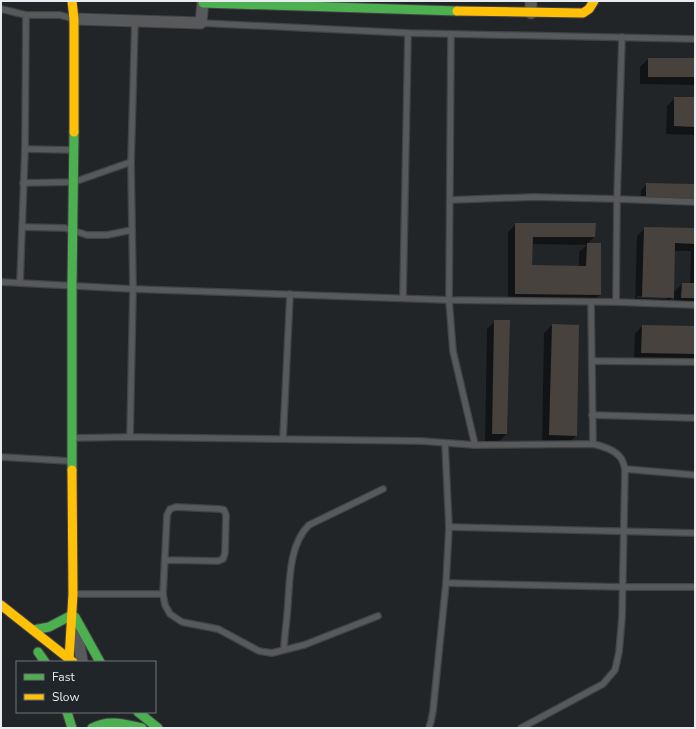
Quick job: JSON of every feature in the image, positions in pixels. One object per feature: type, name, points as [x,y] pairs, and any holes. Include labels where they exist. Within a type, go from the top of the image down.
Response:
[{"type":"main road","points":[[72,1],[74,19],[74,182],[72,285],[73,599]]},
{"type":"main road","points":[[203,2],[462,6],[531,12],[583,13],[589,9],[594,1]]},
{"type":"main road","points":[[1,605],[71,661]]},
{"type":"main road","points":[[32,630],[54,626],[74,616]]},
{"type":"main road","points":[[71,661],[74,616]]},
{"type":"main road","points":[[74,616],[99,661]]},
{"type":"main road","points":[[44,661],[36,650],[50,661]]},
{"type":"main road","points":[[68,713],[76,727]]},
{"type":"main road","points":[[71,713],[76,727]]},
{"type":"main road","points":[[139,713],[158,728]]},
{"type":"main road","points":[[128,716],[146,728]]},
{"type":"main road","points":[[92,728],[106,722],[128,724],[142,728]]},
{"type":"street","points":[[531,1],[531,12]]},
{"type":"street","points":[[74,19],[201,23],[203,2]]},
{"type":"street","points":[[73,599],[74,616],[82,661]]},
{"type":"lane","points":[[1,9],[26,16],[60,15],[74,19]]},
{"type":"lane","points":[[20,283],[25,149],[26,16]]},
{"type":"lane","points":[[130,437],[133,289],[131,162],[135,20]]},
{"type":"lane","points":[[201,23],[408,33],[695,39]]},
{"type":"lane","points":[[403,298],[408,33]]},
{"type":"lane","points":[[451,34],[449,300],[453,351],[475,445]]},
{"type":"lane","points":[[616,302],[617,199],[622,37]]},
{"type":"lane","points":[[25,149],[74,150]]},
{"type":"lane","points":[[24,183],[74,182],[131,162]]},
{"type":"lane","points":[[450,200],[534,197],[695,202]]},
{"type":"lane","points":[[22,227],[65,228],[87,235],[107,235],[132,230]]},
{"type":"lane","points":[[1,282],[133,289],[449,300],[616,302],[695,305]]},
{"type":"lane","points":[[284,439],[290,294]]},
{"type":"lane","points":[[591,302],[593,444]]},
{"type":"lane","points":[[592,361],[695,362]]},
{"type":"lane","points":[[592,415],[695,418]]},
{"type":"lane","points":[[72,438],[130,437],[421,441],[445,444],[475,445],[593,444],[604,446],[620,457],[625,469],[623,587],[619,652],[615,670],[603,684],[521,728]]},
{"type":"lane","points":[[429,728],[433,711],[446,583],[449,527],[445,444]]},
{"type":"lane","points":[[1,457],[72,461]]},
{"type":"lane","points":[[625,469],[695,475]]},
{"type":"lane","points":[[284,650],[289,575],[302,531],[309,525],[383,489]]},
{"type":"lane","points":[[165,560],[218,561],[223,559],[225,553],[226,515],[224,510],[176,507],[170,509],[167,515],[163,594],[165,605],[170,614],[182,622],[218,629],[259,651],[272,653],[304,645],[378,616]]},
{"type":"lane","points":[[449,527],[695,533]]},
{"type":"lane","points":[[446,583],[695,587]]},
{"type":"lane","points":[[73,599],[163,594]]},
{"type":"building","points":[[648,58],[695,58],[695,77],[648,77]]},
{"type":"building","points":[[674,97],[695,97],[695,127],[674,126]]},
{"type":"building","points":[[646,183],[694,184],[694,200],[646,198]]},
{"type":"building","points":[[515,223],[596,223],[595,237],[533,237],[532,265],[586,266],[587,243],[601,243],[601,295],[515,294]]},
{"type":"building","points":[[644,227],[695,228],[695,244],[675,243],[674,298],[642,297]]},
{"type":"building","points":[[682,283],[695,283],[695,298],[681,298]]},
{"type":"building","points":[[494,320],[510,320],[507,434],[492,434]]},
{"type":"building","points":[[552,324],[579,325],[577,436],[549,435]]},
{"type":"building","points":[[642,325],[695,326],[695,354],[641,353]]},
{"type":"traffic: fast","points":[[203,3],[457,11]]},
{"type":"traffic: fast","points":[[72,470],[74,132]]},
{"type":"traffic: fast","points":[[33,630],[49,627],[72,615]]},
{"type":"traffic: fast","points":[[75,617],[99,661]]},
{"type":"traffic: fast","points":[[38,652],[44,661]]},
{"type":"traffic: fast","points":[[67,713],[72,728]]},
{"type":"traffic: fast","points":[[139,713],[158,728]]},
{"type":"traffic: fast","points":[[92,728],[98,725],[111,723],[142,728]]},
{"type":"traffic: slow","points":[[72,1],[74,19],[74,132]]},
{"type":"traffic: slow","points":[[457,11],[583,13],[589,9],[594,1]]},
{"type":"traffic: slow","points":[[69,660],[73,594],[72,470]]},
{"type":"traffic: slow","points":[[1,605],[72,661]]}]
